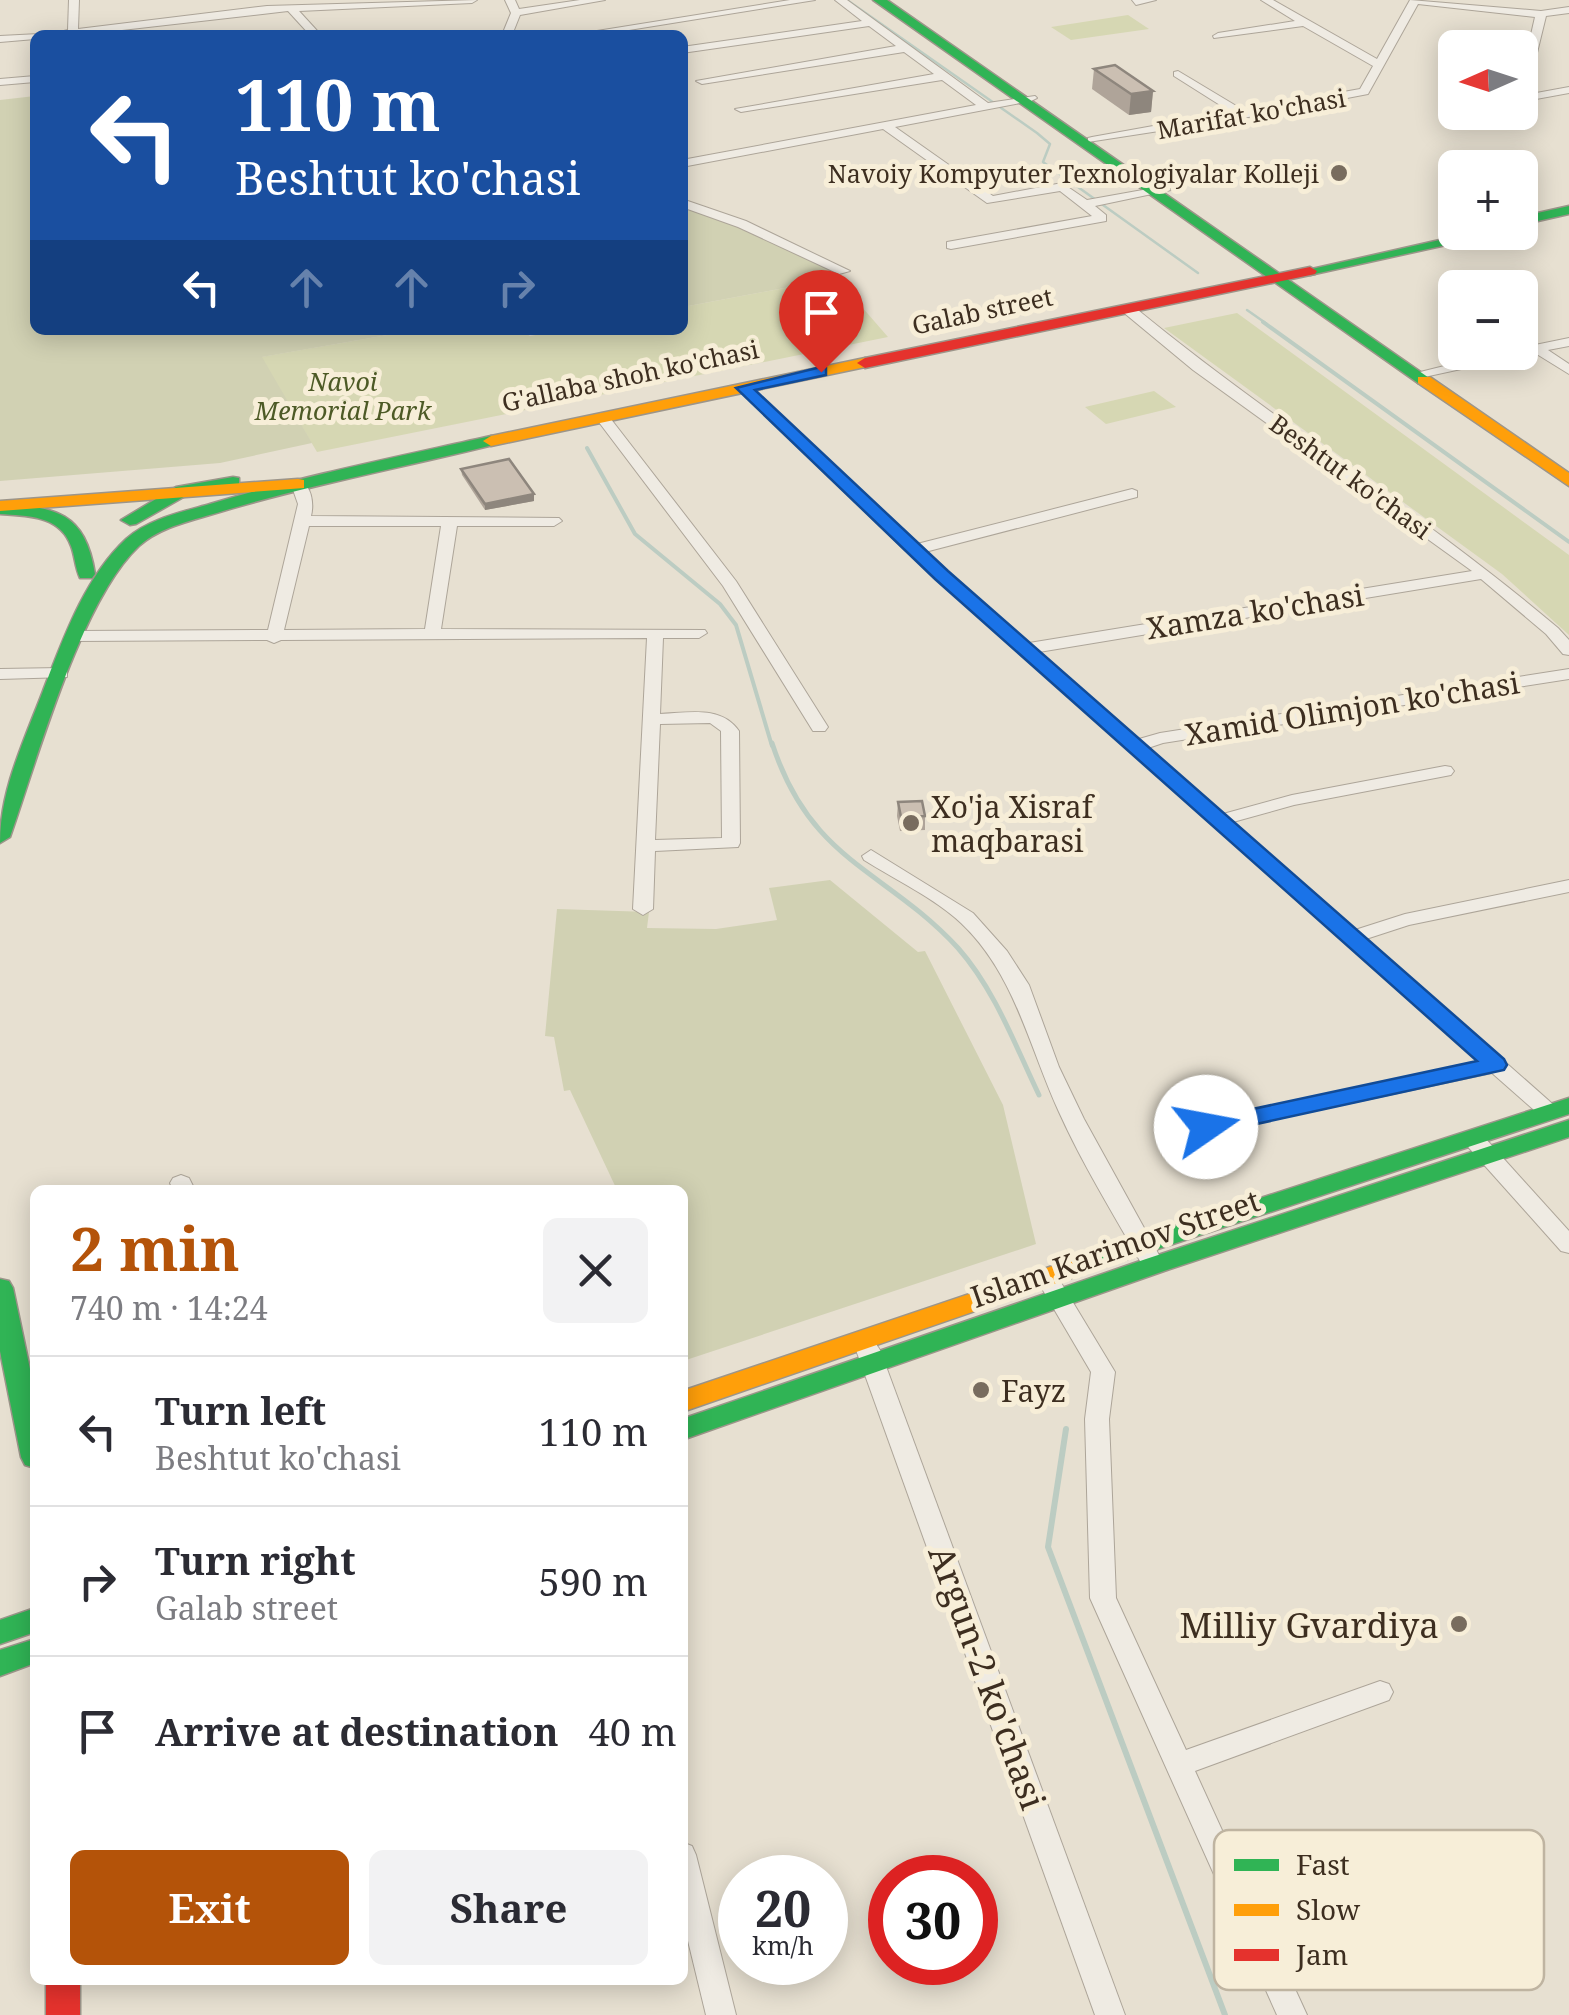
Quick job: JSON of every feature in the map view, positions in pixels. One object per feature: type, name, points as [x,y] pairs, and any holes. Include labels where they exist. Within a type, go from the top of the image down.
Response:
[{"type":"main road","points":[[879,0],[1422,373],[1569,468]]},
{"type":"main road","points":[[890,0],[1160,191]]},
{"type":"main road","points":[[1538,220],[1569,214]]},
{"type":"main road","name":"G'allaba shoh ko'chasi","points":[[182,492],[1279,275],[1323,261],[1438,237]]},
{"type":"main road","name":"Galab street","points":[[182,492],[298,484],[1438,244]]},
{"type":"main road","points":[[1422,373],[1569,480]]},
{"type":"main road","points":[[0,837],[75,636],[109,570],[132,542],[186,515],[298,484]]},
{"type":"main road","points":[[0,507],[182,492]]},
{"type":"main road","points":[[86,574],[98,550],[128,522],[182,492]]},
{"type":"main road","points":[[0,507],[38,513],[74,526],[84,542],[86,574],[75,636]]},
{"type":"main road","name":"Islam Karimov Street","points":[[688,1427],[869,1352],[1052,1288],[1141,1245],[1559,1109]]},
{"type":"main road","name":"Islam Karimov Street","points":[[1052,1288],[1155,1265],[1569,1128]]},
{"type":"main road","points":[[0,1288],[30,1433]]},
{"type":"main road","name":"Islam Karimov Street","points":[[688,1400],[869,1352]]},
{"type":"main road","points":[[0,1632],[30,1622]]},
{"type":"main road","points":[[0,1663],[30,1652]]},
{"type":"main road","points":[[62,2015],[63,1985]]},
{"type":"street","points":[[73,30],[74,0]]},
{"type":"street","points":[[146,29],[265,4],[291,8],[472,0]]},
{"type":"street","points":[[509,30],[516,13],[510,0]]},
{"type":"street","points":[[516,13],[600,0]]},
{"type":"street","points":[[610,30],[810,0]]},
{"type":"street","points":[[840,0],[986,107]]},
{"type":"street","points":[[1136,2],[1150,0]]},
{"type":"street","points":[[1266,0],[1378,64]]},
{"type":"street","points":[[1415,1],[1541,14],[1569,10]]},
{"type":"street","name":"Marifat ko'chasi","points":[[1092,140],[1364,92],[1415,1]]},
{"type":"street","points":[[291,8],[311,30]]},
{"type":"street","points":[[1537,30],[1541,14]]},
{"type":"street","points":[[1218,36],[1306,22]]},
{"type":"street","points":[[688,49],[870,23]]},
{"type":"street","points":[[0,39],[30,36]]},
{"type":"street","points":[[702,82],[906,48]]},
{"type":"street","points":[[1178,74],[1243,115]]},
{"type":"street","points":[[741,109],[944,76]]},
{"type":"street","points":[[0,82],[30,79]]},
{"type":"street","points":[[1538,96],[1569,90]]},
{"type":"street","points":[[688,163],[1026,99]]},
{"type":"street","points":[[886,127],[991,200],[1062,188],[1102,218],[951,245]]},
{"type":"street","points":[[1087,204],[1160,191]]},
{"type":"street","points":[[688,204],[742,224],[844,271]]},
{"type":"street","name":"Beshtut ko'chasi","points":[[1128,308],[1198,367],[1485,574],[1552,630],[1569,650]]},
{"type":"street","points":[[1538,349],[1569,342]]},
{"type":"street","points":[[1538,350],[1569,370]]},
{"type":"street","points":[[1422,373],[1438,370]]},
{"type":"street","points":[[744,388],[914,550],[1025,649],[1496,1065],[1559,1109]]},
{"type":"street","points":[[602,417],[730,584],[819,728]]},
{"type":"street","points":[[274,638],[306,496],[298,484]]},
{"type":"street","points":[[914,550],[1132,494]]},
{"type":"street","points":[[302,520],[554,521]]},
{"type":"street","points":[[432,636],[450,520]]},
{"type":"street","name":"Xamza ko'chasi","points":[[1025,649],[1485,574]]},
{"type":"street","points":[[75,636],[699,633]]},
{"type":"street","points":[[644,909],[656,634]]},
{"type":"street","points":[[0,674],[61,674]]},
{"type":"street","name":"Xamid Olimjon ko'chasi","points":[[1136,746],[1160,738],[1569,674]]},
{"type":"street","points":[[646,846],[731,844],[730,731],[724,722],[711,718],[652,719]]},
{"type":"street","points":[[1220,820],[1292,800],[1445,771]]},
{"type":"street","points":[[870,856],[966,917],[1000,955],[1019,985],[1048,1067],[1073,1118],[1155,1265]]},
{"type":"street","points":[[1352,938],[1405,920],[1569,886]]},
{"type":"street","points":[[1206,1127],[1496,1065]]},
{"type":"street","points":[[1472,1138],[1569,1244]]},
{"type":"street","points":[[1052,1288],[1103,1372],[1097,1420],[1103,1598],[1214,1844]]},
{"type":"street","name":"Argun-2 ko'chasi","points":[[869,1352],[1110,2015]]},
{"type":"street","points":[[1178,1765],[1380,1692]]},
{"type":"street","points":[[688,1880],[721,2015]]},
{"type":"street","points":[[1281,1990],[1292,2015]]},
{"type":"green space","points":[[1128,15],[1149,29],[1071,40],[1051,27]]},
{"type":"green space","points":[[30,97],[30,335],[387,335],[262,357],[312,443],[220,463],[0,481],[0,100]]},
{"type":"green space","points":[[688,208],[747,228],[843,277],[688,306]]},
{"type":"green space","name":"Navoi Memorial Park","points":[[843,277],[848,291],[888,337],[317,452],[261,357],[387,335],[688,335],[688,306]]},
{"type":"green space","points":[[1237,313],[1569,555],[1569,635],[1502,574],[1164,328]]},
{"type":"green space","points":[[1154,391],[1176,407],[1106,424],[1085,407]]},
{"type":"green space","points":[[830,880],[918,952],[925,951],[1003,1105],[1036,1244],[688,1359],[688,1185],[615,1185],[570,1090],[564,1091],[554,1037],[545,1036],[557,909],[649,912],[647,928],[716,929],[777,920],[769,888]]},
{"type":"building","points":[[1115,65],[1153,91],[1131,94],[1094,69]]},
{"type":"building","points":[[509,459],[534,494],[485,504],[461,469]]},
{"type":"building","points":[[922,801],[925,816],[901,817],[898,802]]},
{"type":"waterway","points":[[847,0],[1037,133],[1050,144],[1043,162],[1198,273]]},
{"type":"waterway","points":[[1247,310],[1267,324]]},
{"type":"waterway","points":[[1263,322],[1569,542]]},
{"type":"waterway","points":[[587,448],[635,534],[720,604],[736,625],[772,746]]},
{"type":"waterway","points":[[772,743],[788,783],[828,840],[930,921],[971,964],[1003,1018],[1039,1095]]},
{"type":"waterway","points":[[1066,1429],[1048,1547],[1214,1986]]},
{"type":"waterway","points":[[1216,1990],[1225,2015]]},
{"type":"traffic: fast","points":[[879,0],[1424,380]]},
{"type":"traffic: fast","points":[[1538,217],[1569,210]]},
{"type":"traffic: fast","points":[[1310,271],[1438,244]]},
{"type":"traffic: fast","points":[[0,837],[75,635],[114,563],[134,541],[166,523],[225,505],[491,441]]},
{"type":"traffic: fast","points":[[130,520],[182,491],[233,482]]},
{"type":"traffic: fast","points":[[0,509],[35,512],[61,520],[78,539],[86,574]]},
{"type":"traffic: fast","points":[[1088,1263],[1569,1106]]},
{"type":"traffic: fast","points":[[688,1428],[1155,1265],[1569,1128]]},
{"type":"traffic: fast","points":[[0,1288],[30,1433]]},
{"type":"traffic: fast","points":[[0,1632],[30,1622]]},
{"type":"traffic: fast","points":[[0,1663],[30,1653]]},
{"type":"traffic: slow","points":[[491,441],[865,363]]},
{"type":"traffic: slow","points":[[1424,380],[1569,481]]},
{"type":"traffic: slow","points":[[0,506],[298,484]]},
{"type":"traffic: slow","points":[[688,1400],[1088,1263]]},
{"type":"traffic: jam","points":[[865,363],[1310,271]]},
{"type":"traffic: jam","points":[[63,1985],[63,2015]]},
{"type":"place","name":"Navoiy Kompyuter Texnologiyalar Kolleji","points":[[1339,173]]},
{"type":"place","name":"Xo'ja Xisraf maqbarasi","points":[[911,823]]},
{"type":"place","name":"Fayz","points":[[981,1390]]},
{"type":"place","name":"Milliy Gvardiya","points":[[1459,1624]]},
{"type":"route","points":[[821,372],[744,388],[941,575],[1496,1065],[1206,1127]]}]
